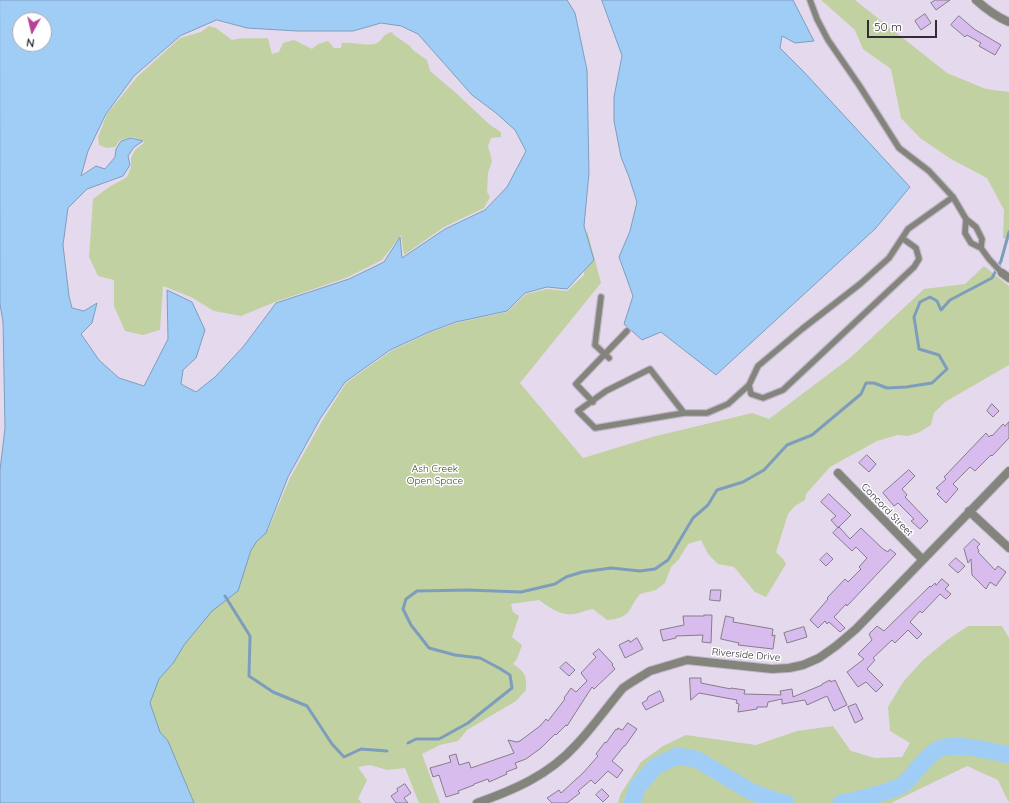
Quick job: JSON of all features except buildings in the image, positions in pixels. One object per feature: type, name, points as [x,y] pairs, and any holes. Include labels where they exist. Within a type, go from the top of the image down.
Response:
[{"type":"street","points":[[976,0],[985,8],[1009,22]]},
{"type":"street","points":[[1001,271],[1009,278]]},
{"type":"street","name":"Riverside Drive","points":[[477,803],[513,790],[550,768],[576,746],[623,688],[650,671],[687,660],[763,669],[784,669],[803,665],[819,658],[856,629],[1009,471]]},
{"type":"street","name":"Concord Street","points":[[838,474],[923,560]]},
{"type":"street","points":[[969,511],[1009,548]]},
{"type":"lane","points":[[810,0],[817,19],[828,40],[900,148],[929,171],[953,197],[966,219],[976,227],[982,239],[981,248]]},
{"type":"lane","points":[[684,413],[650,369],[606,391],[578,412],[595,428],[684,413],[707,413],[728,404],[749,385],[758,366],[802,329],[860,284],[889,258],[908,229],[953,197]]},
{"type":"lane","points":[[966,219],[965,232],[971,243],[981,248],[994,265],[1001,271]]},
{"type":"lane","points":[[749,385],[751,394],[763,398],[783,390],[914,267],[919,259],[916,248],[902,238]]},
{"type":"lane","points":[[601,297],[595,345],[607,357]]},
{"type":"lane","points":[[593,402],[576,384],[607,357],[628,331]]},
{"type":"green space","points":[[821,0],[855,0],[947,73],[986,89],[1009,92],[1009,240],[1003,238],[1004,210],[987,178],[951,159],[920,138],[901,118],[891,69],[863,49],[855,30]]},
{"type":"green space","points":[[209,26],[216,28],[232,40],[245,38],[268,38],[272,54],[279,52],[283,43],[294,40],[312,49],[318,44],[328,41],[334,48],[341,48],[342,43],[374,44],[386,34],[392,32],[427,60],[430,71],[490,125],[501,132],[501,137],[491,138],[488,146],[492,161],[488,173],[487,192],[490,197],[484,208],[444,227],[404,255],[401,235],[382,260],[346,278],[275,302],[241,316],[214,311],[191,297],[163,286],[160,330],[143,335],[125,331],[114,306],[114,280],[98,276],[89,257],[93,199],[109,187],[127,177],[131,167],[131,158],[135,150],[145,142],[133,137],[120,140],[115,147],[107,148],[99,145],[98,137],[107,114],[137,77],[180,38],[201,32]]},
{"type":"green space","name":"Ash Creek Open Space","points":[[587,230],[601,283],[520,383],[583,458],[652,437],[752,413],[769,419],[850,358],[924,289],[965,284],[984,266],[1009,286],[1009,365],[945,402],[934,413],[931,425],[918,433],[907,436],[898,435],[877,441],[830,467],[806,494],[805,500],[795,506],[788,514],[776,552],[786,564],[766,597],[755,592],[734,567],[718,564],[708,554],[701,540],[688,544],[679,559],[671,567],[665,583],[656,590],[640,594],[628,612],[621,617],[607,620],[593,609],[574,614],[560,613],[539,600],[511,604],[513,612],[519,616],[512,637],[522,645],[517,659],[513,664],[523,672],[526,681],[526,690],[516,701],[467,730],[458,741],[440,745],[422,754],[440,803],[419,803],[405,768],[387,770],[370,765],[358,767],[367,780],[358,799],[362,803],[184,803],[144,700],[152,678],[262,529],[268,530],[290,478],[322,421],[346,383],[391,351],[429,333],[456,323],[507,312],[526,294],[547,289],[567,291],[584,275]]},
{"type":"green space","points":[[968,626],[1002,626],[1009,638],[1009,801],[998,780],[967,766],[891,803],[618,803],[620,795],[641,762],[663,746],[686,735],[756,745],[797,731],[833,726],[851,751],[875,758],[902,757],[910,743],[890,731],[888,707],[903,682],[923,660],[947,640]]},
{"type":"water","points":[[0,0],[567,0],[575,13],[587,70],[589,173],[584,226],[594,260],[567,289],[547,287],[525,293],[507,311],[456,322],[429,332],[390,350],[345,382],[320,419],[288,477],[266,533],[257,541],[251,550],[238,591],[212,611],[184,645],[174,662],[159,679],[150,703],[160,732],[168,741],[194,803],[0,803],[0,470],[5,428],[3,322],[0,304]],"holes":[[[217,20],[247,28],[297,31],[353,31],[381,23],[401,26],[418,34],[472,95],[515,130],[526,151],[507,187],[485,210],[445,229],[402,258],[400,237],[384,262],[349,279],[276,303],[243,347],[215,377],[196,392],[181,384],[183,370],[196,358],[205,330],[192,302],[167,290],[168,339],[144,386],[119,378],[99,360],[81,334],[92,323],[97,303],[84,311],[72,308],[69,296],[63,245],[68,208],[87,189],[123,176],[130,165],[128,156],[134,147],[143,141],[131,138],[121,141],[116,149],[115,157],[105,169],[96,166],[81,176],[88,151],[106,114],[134,76],[180,36]]]},
{"type":"water","points":[[602,0],[793,0],[814,41],[795,43],[782,36],[780,48],[910,187],[875,229],[716,375],[661,332],[642,340],[624,324],[633,296],[619,257],[630,231],[637,202],[621,157],[614,121],[614,97],[622,56]]},
{"type":"waterway","points":[[408,743],[416,739],[439,739],[468,723],[512,688],[510,675],[480,658],[455,655],[429,648],[411,625],[403,609],[406,599],[417,591],[468,590],[521,592],[555,584],[566,577],[582,572],[611,568],[640,571],[655,569],[668,560],[693,518],[708,505],[717,490],[743,482],[764,470],[787,445],[812,435],[861,394],[866,383],[874,383],[887,388],[932,383],[947,369],[939,355],[919,349],[914,317],[920,302],[930,297],[937,301],[941,310],[950,300],[992,278],[1001,261],[1009,232]]},
{"type":"waterway","points":[[225,596],[250,636],[249,676],[273,692],[307,706],[332,744],[344,757],[361,749],[387,751]]},
{"type":"waterway","points":[[841,803],[873,796],[902,785],[932,753],[945,747],[953,746],[982,749],[1009,755]]},
{"type":"waterway","points":[[632,803],[638,786],[656,766],[677,756],[696,759],[752,792],[786,803]]}]
